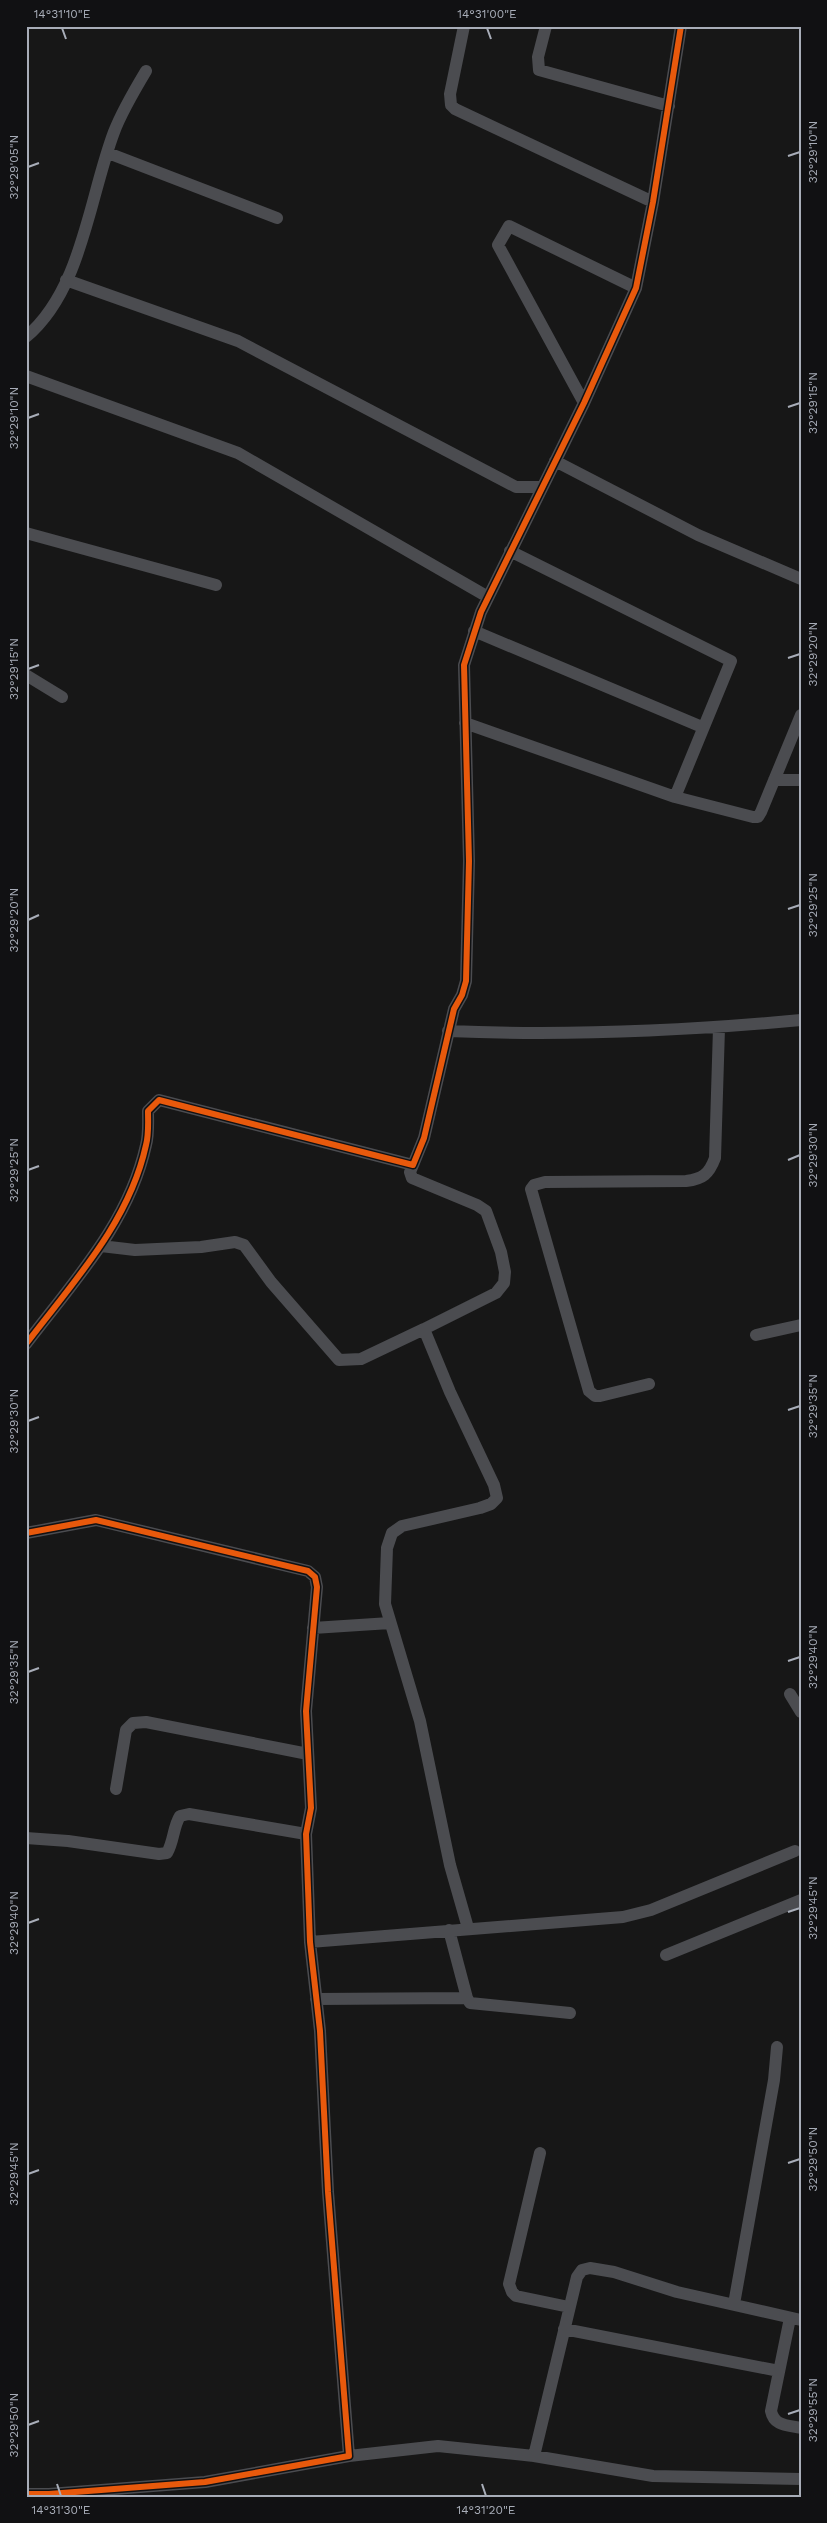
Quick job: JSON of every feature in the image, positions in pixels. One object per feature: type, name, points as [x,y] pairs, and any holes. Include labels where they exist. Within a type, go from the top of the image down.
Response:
[{"type":"street","points":[[464,26],[450,94],[451,105],[455,109],[653,202]]},
{"type":"street","points":[[546,26],[538,57],[540,70],[669,106]]},
{"type":"street","points":[[101,1246],[135,1250],[201,1247],[235,1242],[244,1245],[271,1282],[339,1360],[361,1359],[496,1293],[504,1283],[505,1272],[501,1252],[486,1211],[477,1205],[412,1178],[410,1172],[424,1138],[441,1071],[448,1031],[454,1009],[462,995],[468,965],[470,861],[464,665],[474,631],[488,597],[584,403],[636,288],[669,106],[678,27]]},
{"type":"street","points":[[26,337],[41,325],[59,298],[121,117],[146,71]]},
{"type":"street","points":[[108,153],[277,218]]},
{"type":"street","points":[[584,403],[498,246],[506,228],[509,226],[636,288]]},
{"type":"street","points":[[66,280],[238,341],[516,487],[542,487]]},
{"type":"street","points":[[26,376],[238,453],[488,597]]},
{"type":"street","points":[[554,461],[698,535],[801,579]]},
{"type":"street","points":[[26,533],[216,585]]},
{"type":"street","points":[[510,551],[731,661],[702,727],[675,797]]},
{"type":"street","points":[[474,631],[702,727]]},
{"type":"street","points":[[26,676],[62,697]]},
{"type":"street","points":[[465,723],[675,797],[758,817],[801,715]]},
{"type":"street","points":[[774,780],[801,780]]},
{"type":"street","points":[[448,1031],[595,1034],[719,1028],[801,1020]]},
{"type":"street","points":[[649,1384],[600,1396],[594,1396],[589,1391],[531,1190],[534,1185],[545,1182],[686,1181],[698,1180],[706,1175],[715,1158],[719,1028]]},
{"type":"street","points":[[26,1344],[95,1258],[115,1222],[138,1172],[147,1144],[148,1111],[159,1100],[413,1165]]},
{"type":"street","points":[[756,1335],[801,1325]]},
{"type":"street","points":[[424,1329],[450,1392],[494,1485],[496,1498],[492,1504],[480,1508],[402,1526],[392,1533],[387,1548],[385,1604],[420,1721],[450,1865],[468,1928]]},
{"type":"street","points":[[26,1528],[27,1533],[96,1520],[308,1571],[315,1577],[317,1587],[306,1711],[311,1808],[306,1834],[310,1942],[316,1999],[328,2192],[348,2456]]},
{"type":"street","points":[[313,1628],[390,1623]]},
{"type":"street","points":[[790,1694],[801,1712]]},
{"type":"street","points":[[116,1790],[126,1730],[133,1724],[146,1722],[308,1754]]},
{"type":"street","points":[[26,1838],[68,1841],[159,1854],[166,1853],[170,1846],[175,1823],[180,1816],[189,1814],[306,1834]]},
{"type":"street","points":[[310,1942],[623,1917],[651,1910],[795,1851]]},
{"type":"street","points":[[666,1955],[801,1900]]},
{"type":"street","points":[[449,1930],[467,1998],[470,2003],[570,2013]]},
{"type":"street","points":[[316,1999],[467,1998]]},
{"type":"street","points":[[734,2304],[774,2080],[777,2048]]},
{"type":"street","points":[[540,2153],[509,2284],[516,2296],[569,2307]]},
{"type":"street","points":[[534,2456],[576,2276],[582,2270],[590,2268],[614,2272],[677,2292],[795,2319],[779,2371],[772,2411],[773,2418],[778,2424],[801,2428]]},
{"type":"street","points":[[564,2329],[779,2371]]},
{"type":"street","points":[[26,2494],[49,2494],[205,2482],[348,2456],[438,2446],[534,2456],[654,2476],[801,2479]]},
{"type":"cycle path","points":[[26,1344],[80,1274],[113,1226],[127,1200],[138,1173],[147,1141],[148,1111],[159,1100],[413,1165],[424,1138],[454,1009],[462,995],[466,981],[469,861],[464,665],[481,612],[584,403],[636,288],[653,202],[681,26]]},
{"type":"cycle path","points":[[26,1533],[96,1520],[308,1571],[315,1577],[317,1587],[306,1711],[311,1808],[306,1834],[310,1942],[320,2031],[328,2192],[349,2456],[205,2482],[49,2494],[26,2494]]}]
